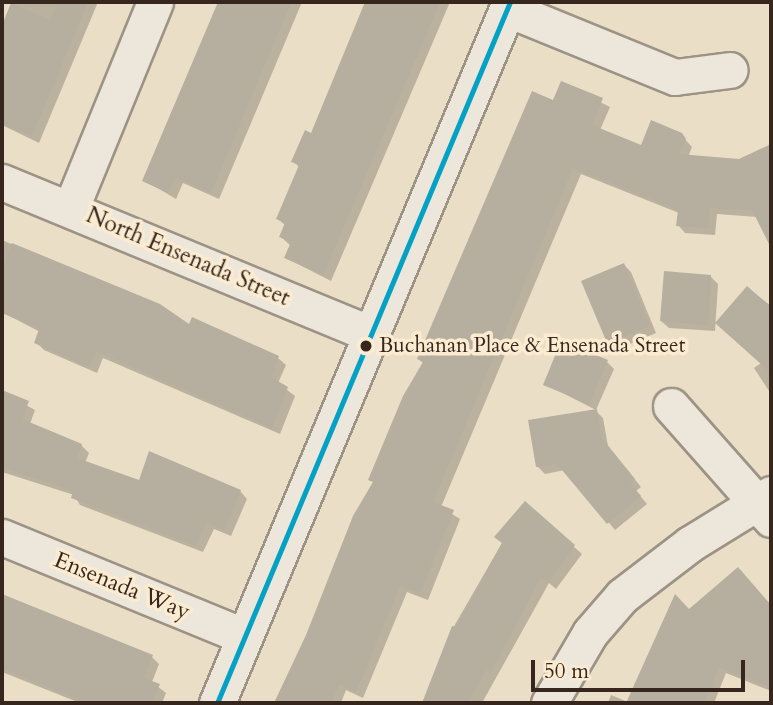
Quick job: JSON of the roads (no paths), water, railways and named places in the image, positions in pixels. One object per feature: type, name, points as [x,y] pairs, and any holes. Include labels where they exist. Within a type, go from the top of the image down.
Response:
[{"type":"street","points":[[71,208],[155,2]]},
{"type":"street","points":[[217,703],[509,5],[675,77],[730,70]]},
{"type":"street","name":"North Ensenada Street","points":[[2,181],[373,335]]},
{"type":"street","points":[[549,703],[590,634],[622,596],[690,544],[767,505],[671,406]]},
{"type":"street","name":"Ensenada Way","points":[[2,537],[243,636]]},
{"type":"place","name":"Buchanan Place & Ensenada Street","points":[[366,346]]}]
